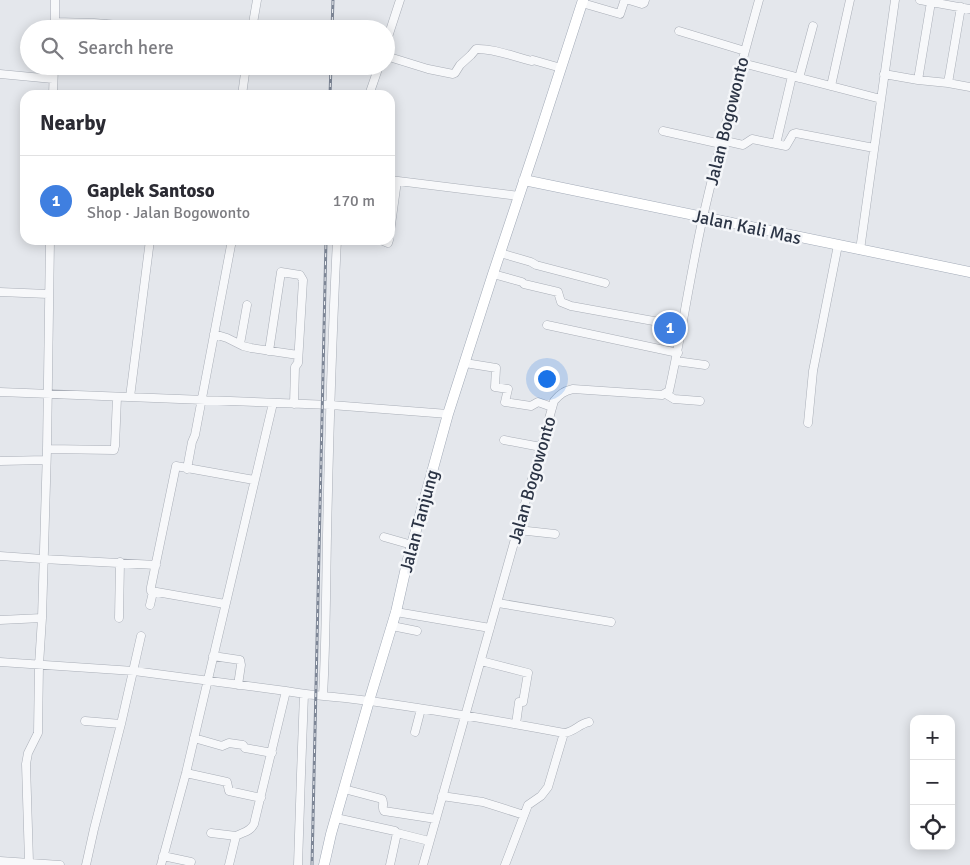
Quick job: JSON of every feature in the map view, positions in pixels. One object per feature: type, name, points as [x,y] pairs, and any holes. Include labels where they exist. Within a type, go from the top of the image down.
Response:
[{"type":"main road","name":"Jalan Tanjung","points":[[324,865],[369,701],[396,612],[412,545],[448,414],[582,1]]},
{"type":"main road","name":"Jalan Kali Mas","points":[[524,180],[970,272]]},
{"type":"street","points":[[55,0],[55,20]]},
{"type":"street","points":[[254,20],[257,0]]},
{"type":"street","points":[[393,20],[400,0]]},
{"type":"street","points":[[582,1],[620,14],[627,0],[642,4],[645,0]]},
{"type":"street","name":"Jalan Bogowonto","points":[[423,865],[554,401],[565,390],[573,389],[662,395],[669,391],[703,218],[759,0]]},
{"type":"street","points":[[831,86],[850,0]]},
{"type":"street","points":[[860,250],[895,0]]},
{"type":"street","points":[[920,0],[970,9]]},
{"type":"street","points":[[918,80],[931,2]]},
{"type":"street","points":[[948,83],[961,7]]},
{"type":"street","points":[[776,144],[813,26]]},
{"type":"street","points":[[679,31],[745,51]]},
{"type":"street","points":[[395,59],[428,69],[453,74],[479,48],[561,68]]},
{"type":"street","points":[[742,63],[881,99]]},
{"type":"street","points":[[0,74],[54,79]]},
{"type":"street","points":[[884,74],[970,87]]},
{"type":"street","points":[[53,90],[54,75]]},
{"type":"street","points":[[243,90],[245,75]]},
{"type":"street","points":[[371,90],[375,75]]},
{"type":"street","points":[[663,131],[743,145],[752,140],[786,146],[793,134],[796,133],[874,148]]},
{"type":"street","points":[[395,181],[519,196]]},
{"type":"street","points":[[30,862],[26,764],[28,753],[38,733],[50,245]]},
{"type":"street","points":[[130,397],[149,245]]},
{"type":"street","points":[[187,469],[231,245]]},
{"type":"street","points":[[323,696],[332,320],[337,245]]},
{"type":"street","points":[[808,423],[813,371],[838,245]]},
{"type":"street","points":[[500,253],[536,265],[605,283]]},
{"type":"street","points":[[269,351],[280,274],[282,271],[300,275],[303,280],[297,404]]},
{"type":"street","points":[[493,274],[558,292],[561,302],[571,306],[681,326]]},
{"type":"street","points":[[0,292],[48,294]]},
{"type":"street","points":[[240,344],[247,305]]},
{"type":"street","points":[[547,325],[705,365]]},
{"type":"street","points":[[214,334],[251,348],[298,359]]},
{"type":"street","points":[[465,363],[496,368],[495,387],[508,390],[505,402],[531,406],[538,402],[552,408]]},
{"type":"street","points":[[0,392],[331,405],[448,414]]},
{"type":"street","points":[[666,394],[674,399],[700,401]]},
{"type":"street","points":[[46,449],[114,450],[116,446],[117,397]]},
{"type":"street","points":[[161,865],[186,773],[273,403]]},
{"type":"street","points":[[504,440],[541,447]]},
{"type":"street","points":[[0,461],[46,460]]},
{"type":"street","points":[[150,605],[153,592],[151,587],[176,466],[254,480]]},
{"type":"street","points":[[518,530],[555,534]]},
{"type":"street","points":[[384,537],[412,545]]},
{"type":"street","points":[[0,556],[156,565]]},
{"type":"street","points":[[118,618],[120,562]]},
{"type":"street","points":[[153,592],[225,604]]},
{"type":"street","points":[[498,602],[611,622]]},
{"type":"street","points":[[396,612],[490,628]]},
{"type":"street","points":[[0,620],[42,618]]},
{"type":"street","points":[[392,626],[417,631]]},
{"type":"street","points":[[86,865],[134,671],[140,636]]},
{"type":"street","points":[[213,656],[240,660],[238,685]]},
{"type":"street","points":[[481,661],[528,673],[524,702],[519,702],[516,724]]},
{"type":"street","points":[[0,662],[134,671],[208,680],[369,701],[564,733],[571,732],[589,722]]},
{"type":"street","points":[[211,832],[236,836],[252,828],[261,798],[286,691]]},
{"type":"street","points":[[298,865],[304,694]]},
{"type":"street","points":[[415,732],[421,709]]},
{"type":"street","points":[[85,721],[121,724]]},
{"type":"street","points":[[505,865],[528,806],[541,796],[548,787],[564,733]]},
{"type":"street","points":[[194,738],[222,746],[229,743],[272,753]]},
{"type":"street","points":[[186,773],[228,782],[229,791],[261,798]]},
{"type":"street","points":[[344,789],[382,799],[384,801],[382,809],[384,811],[436,819]]},
{"type":"street","points":[[442,796],[483,802],[524,815]]},
{"type":"street","points":[[336,818],[395,831],[429,841]]},
{"type":"street","points":[[390,865],[397,833]]},
{"type":"street","points":[[229,865],[236,836]]},
{"type":"street","points":[[163,856],[191,862]]},
{"type":"street","points":[[0,861],[60,865]]},
{"type":"railway","points":[[332,20],[333,0]]},
{"type":"railway","points":[[330,90],[331,75]]},
{"type":"railway","points":[[312,865],[326,245]]},
{"type":"place","name":"Gaplek Santoso","points":[[670,328]]}]
